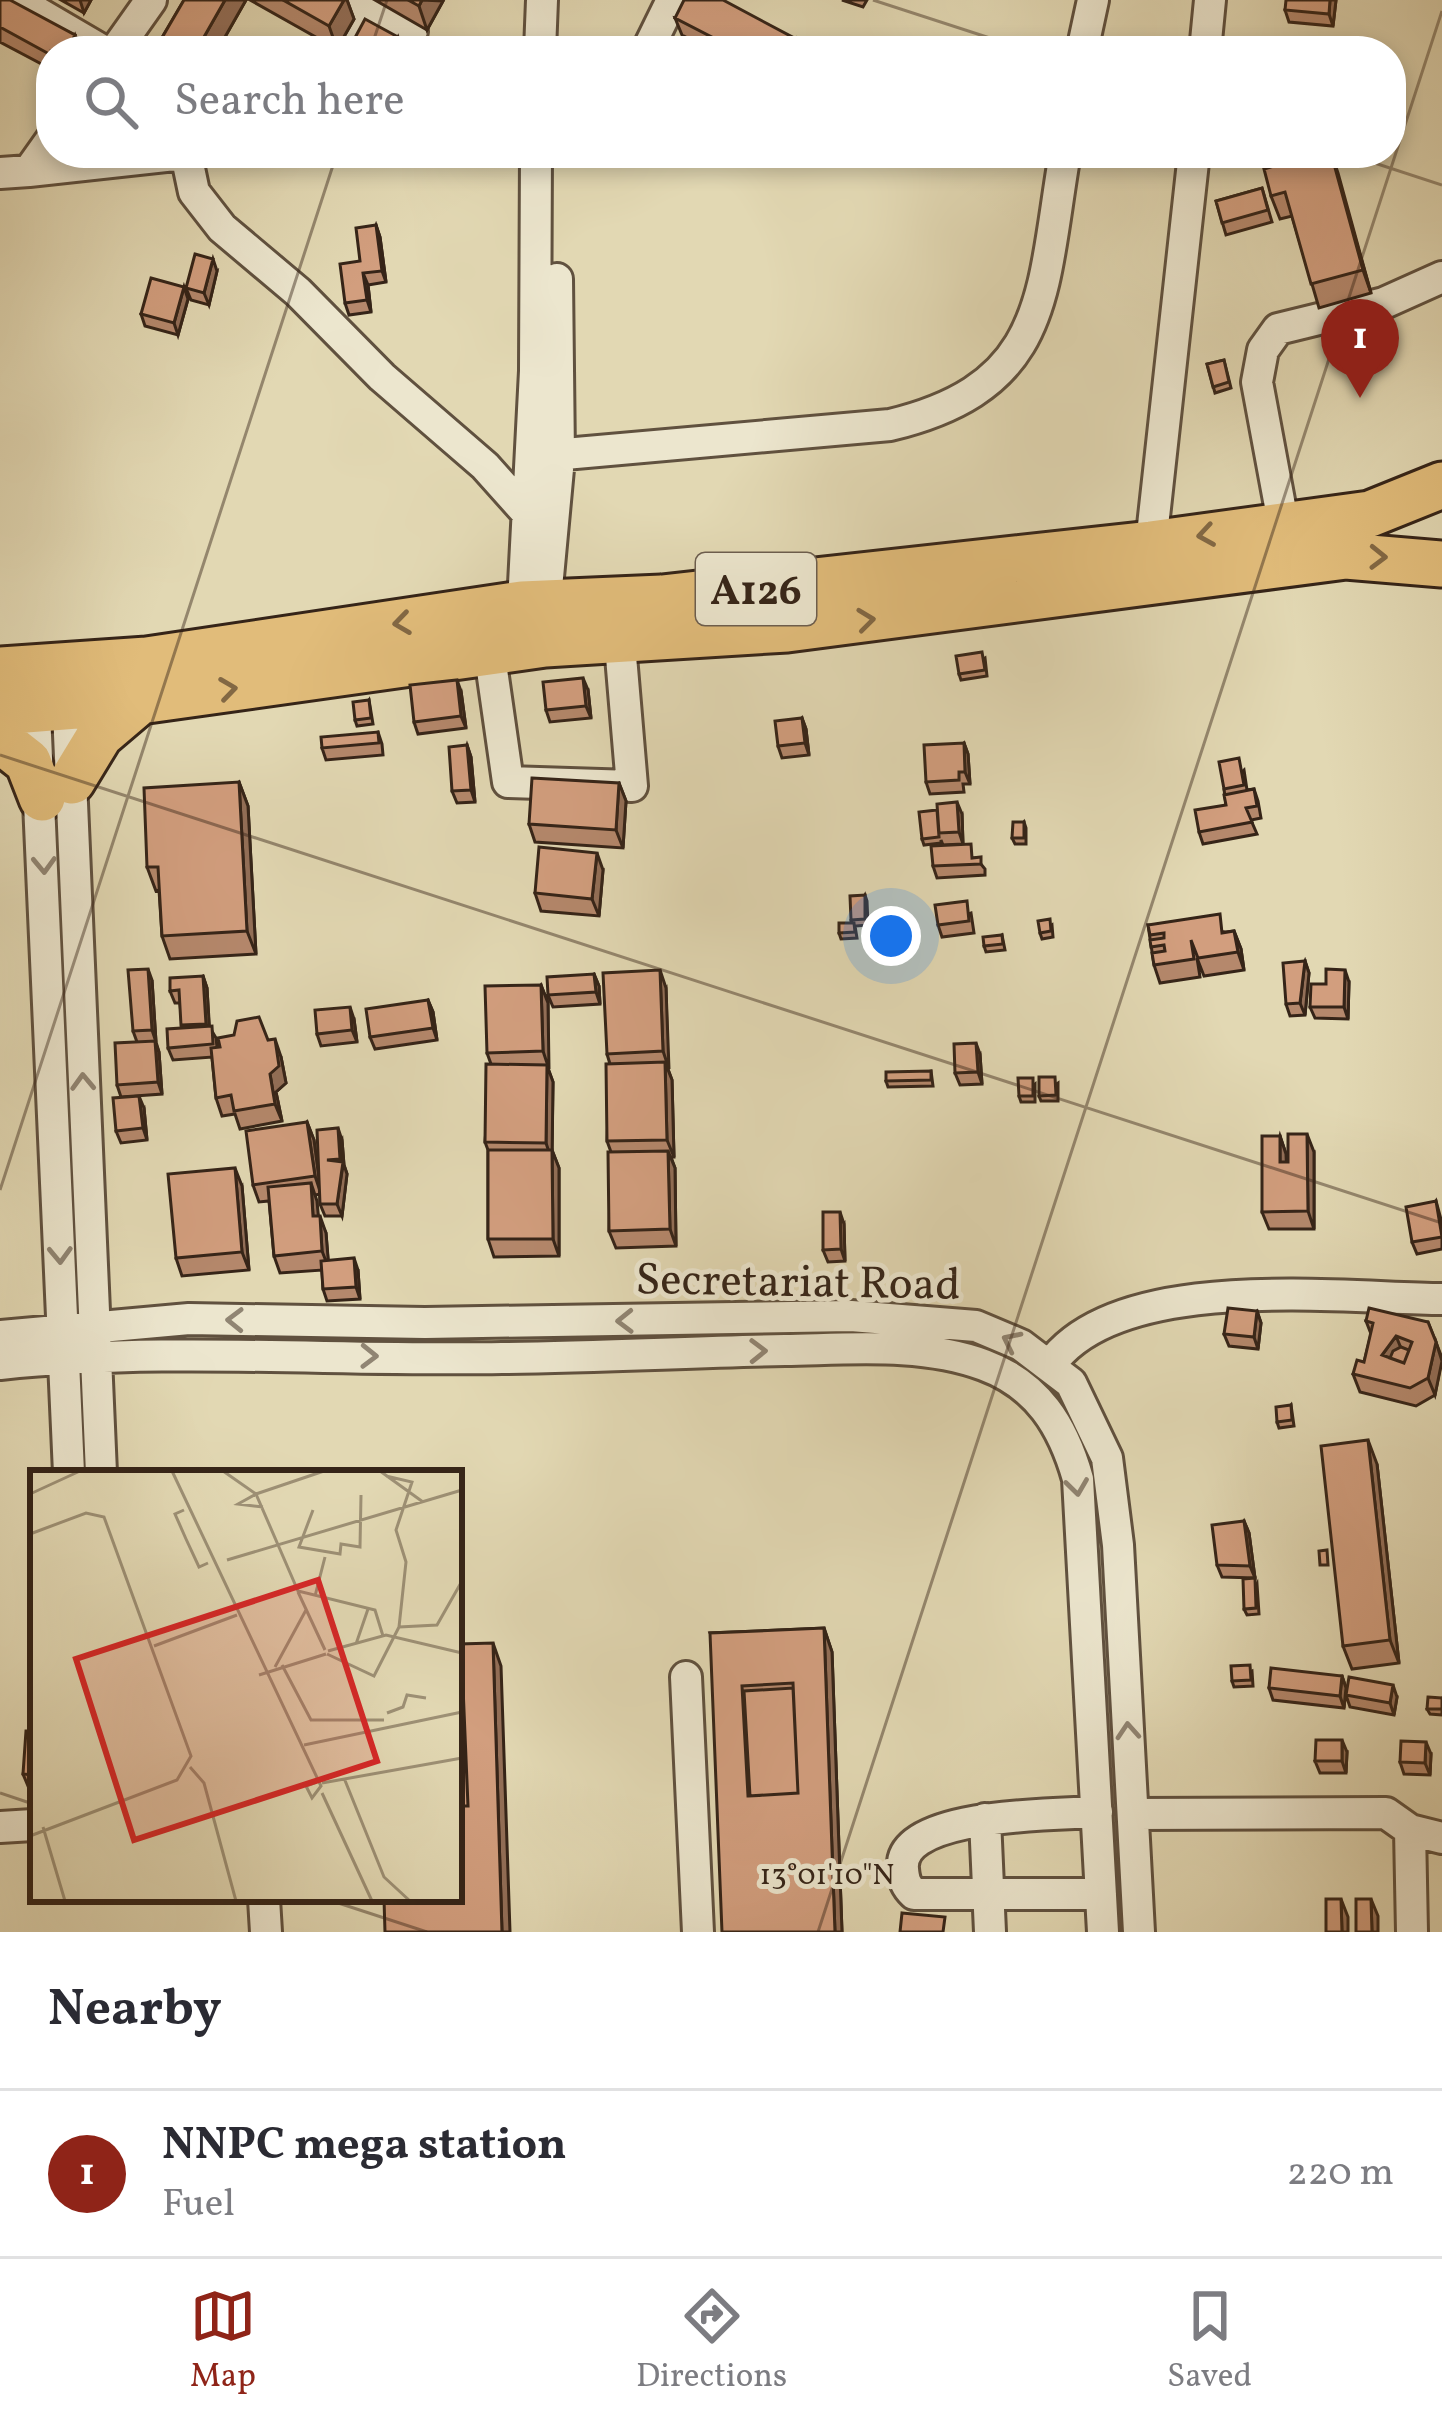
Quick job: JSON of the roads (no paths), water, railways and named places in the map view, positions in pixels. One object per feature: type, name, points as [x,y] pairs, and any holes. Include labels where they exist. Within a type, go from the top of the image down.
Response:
[{"type":"highway","name":"A126","points":[[33,688],[140,701],[518,626],[616,598],[921,573],[1151,544],[1282,522],[1370,514],[1442,485]]},
{"type":"highway","points":[[1442,502],[1442,538]]},
{"type":"highway","name":"A126","points":[[33,688],[147,660],[518,626],[620,644],[854,622],[1346,556],[1442,564]]},
{"type":"highway","points":[[0,740],[57,789],[100,735],[140,701]]},
{"type":"street","points":[[16,0],[77,36]]},
{"type":"street","points":[[126,36],[151,0]]},
{"type":"street","points":[[541,36],[542,0]]},
{"type":"street","points":[[654,36],[672,0]]},
{"type":"street","points":[[1085,36],[1093,0]]},
{"type":"street","points":[[1206,36],[1210,0]]},
{"type":"street","points":[[351,36],[360,5],[412,32]]},
{"type":"street","points":[[14,172],[51,168]]},
{"type":"street","points":[[192,168],[194,192],[222,228],[485,466],[526,513]]},
{"type":"street","points":[[536,168],[545,458],[526,513],[508,782],[632,786],[616,598]]},
{"type":"street","points":[[518,626],[545,458],[554,168]]},
{"type":"street","points":[[545,458],[890,425],[940,413],[968,398],[993,380],[1027,337],[1062,168]]},
{"type":"street","points":[[1151,544],[1191,168]]},
{"type":"street","points":[[1282,522],[1257,382],[1263,350],[1278,329],[1384,303],[1442,278]]},
{"type":"street","points":[[33,688],[57,789],[78,1343],[69,1470]]},
{"type":"street","points":[[1051,1364],[1068,1340],[1102,1320],[1198,1299],[1442,1299]]},
{"type":"street","name":"Secretariat Road","points":[[0,1364],[188,1319],[425,1323],[893,1317],[976,1326],[1051,1364],[1085,1405],[1112,1486],[1138,1932]]},
{"type":"street","name":"Secretariat Road","points":[[0,1336],[496,1358],[854,1348],[949,1355],[986,1366],[1049,1412],[1069,1447],[1078,1479],[1103,1932]]},
{"type":"street","points":[[78,1343],[100,1470]]},
{"type":"street","points":[[686,1677],[698,1932]]},
{"type":"street","points":[[1097,1812],[985,1819],[929,1833],[909,1845],[902,1861],[906,1885],[914,1894],[1101,1894]]},
{"type":"street","points":[[1134,1814],[1386,1813],[1410,1829],[1442,1838]]},
{"type":"street","points":[[985,1819],[990,1932]]},
{"type":"street","points":[[0,1827],[30,1825]]},
{"type":"street","points":[[1410,1829],[1412,1932]]},
{"type":"street","points":[[1101,1848],[1135,1849]]},
{"type":"place","name":"NNPC mega station","points":[[1360,398]]}]
